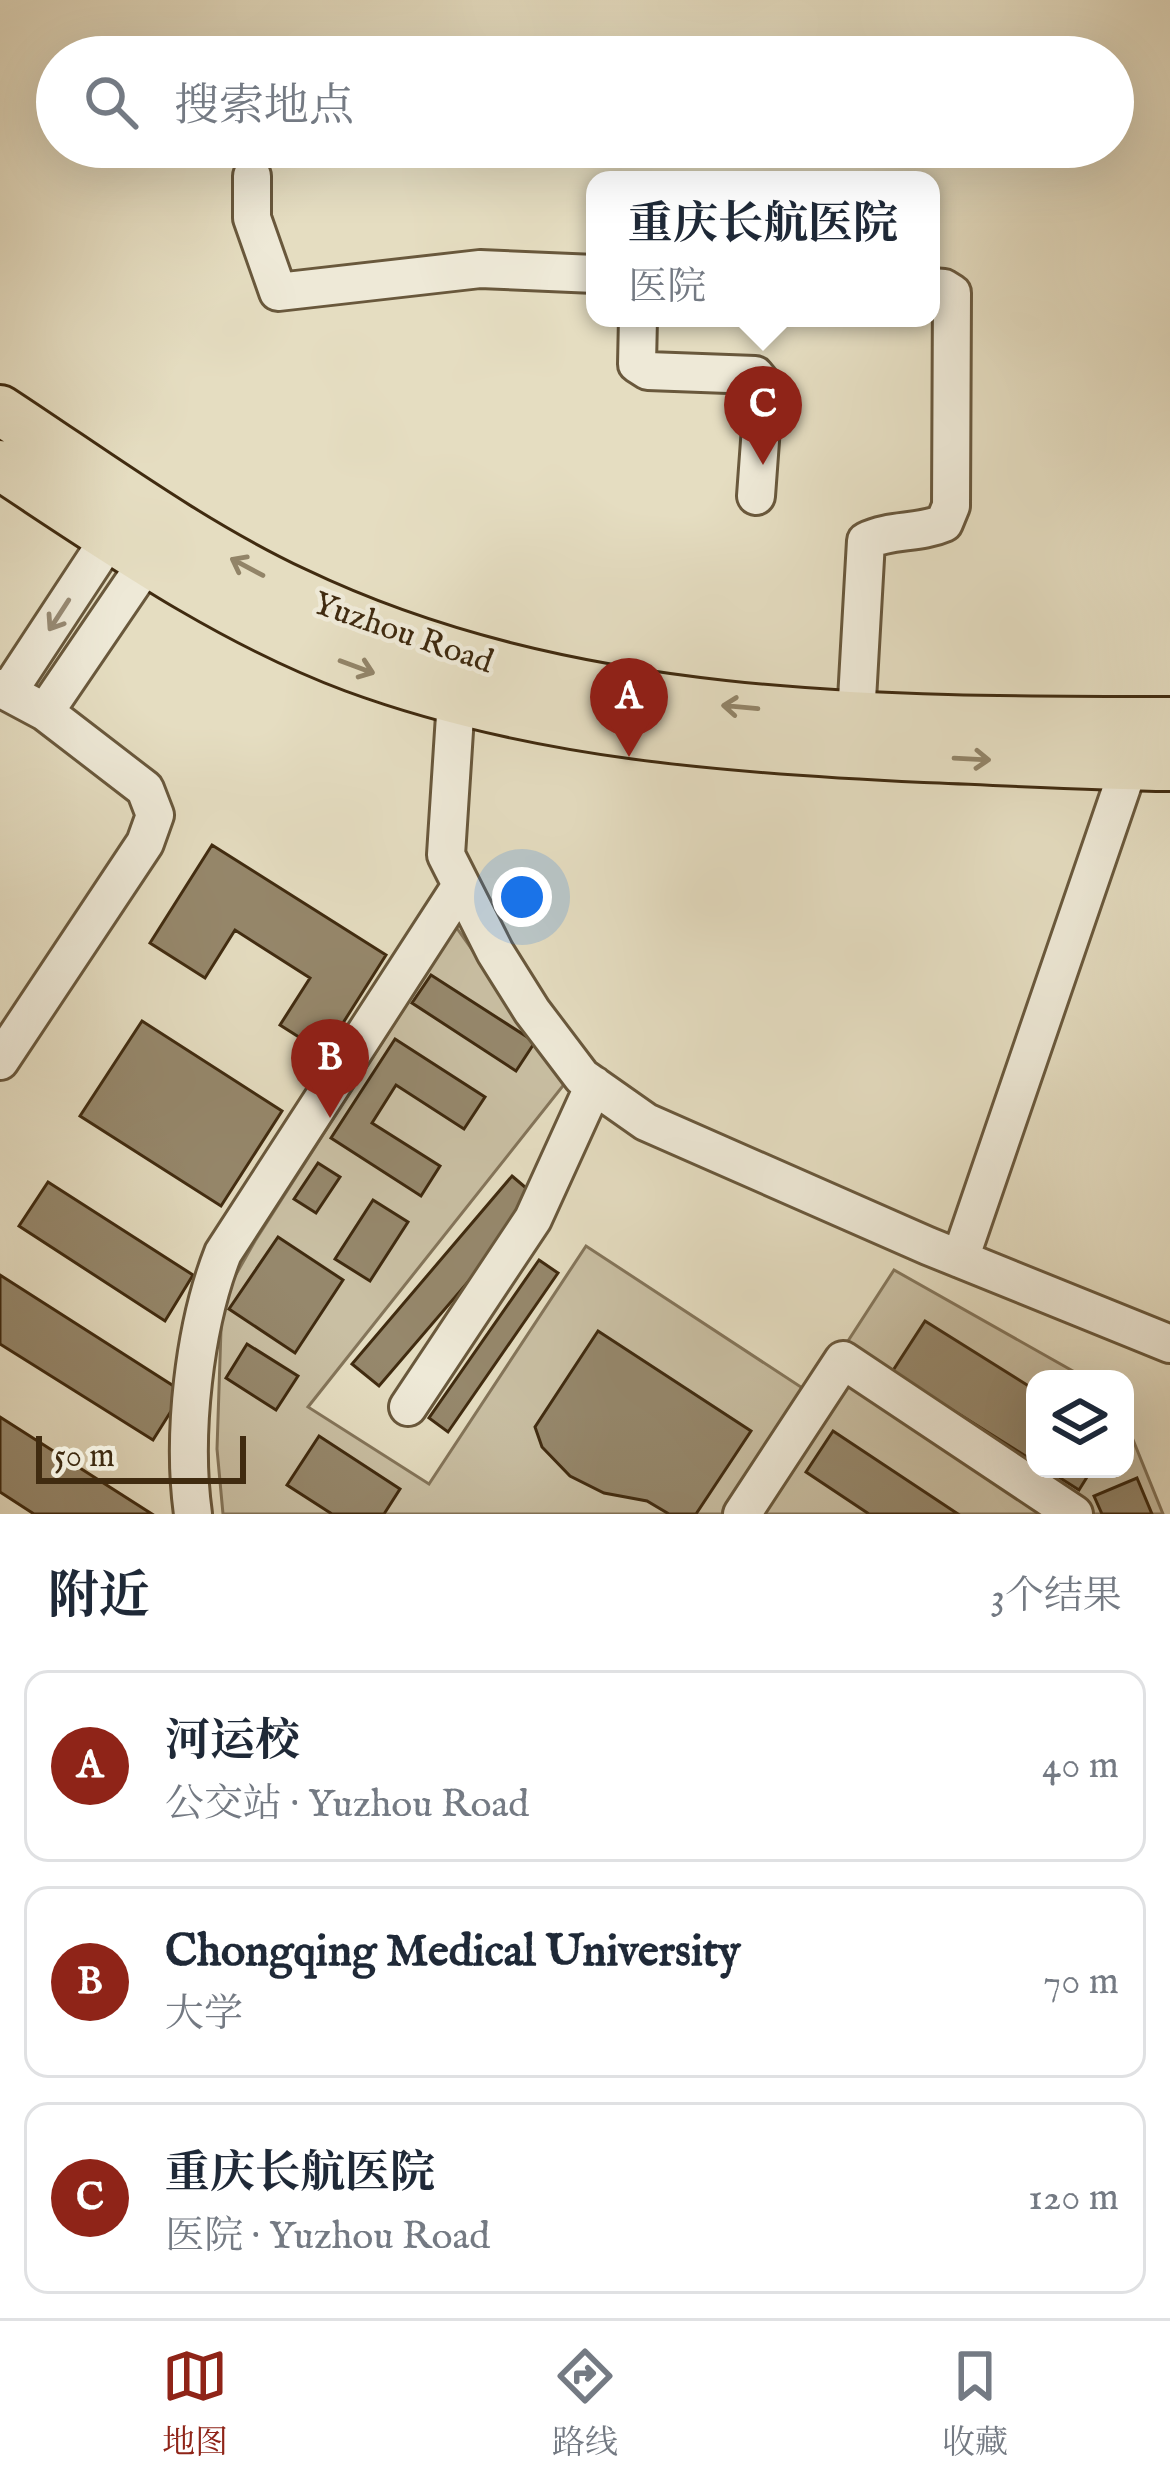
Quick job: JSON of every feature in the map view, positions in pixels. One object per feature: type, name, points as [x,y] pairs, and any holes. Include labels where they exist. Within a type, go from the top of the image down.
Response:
[{"type":"main road","name":"Yuzhou Road","points":[[0,410],[219,553],[462,680],[638,736],[856,735],[1153,744]]},
{"type":"main road","name":"Yuzhou Road","points":[[0,465],[128,549],[277,634],[353,666],[462,680]]},
{"type":"street","points":[[252,176],[252,218],[278,292],[480,269],[586,274]]},
{"type":"street","points":[[856,735],[866,541],[944,524],[951,506],[952,293],[940,288]]},
{"type":"street","points":[[638,327],[638,364],[648,371],[755,374],[764,386],[756,496]]},
{"type":"street","points":[[0,1061],[145,843],[155,815],[145,789],[45,712],[4,690],[128,549]]},
{"type":"street","points":[[45,712],[128,549]]},
{"type":"street","points":[[462,680],[446,855],[532,1011],[582,1077],[646,1121],[960,1259],[1170,1344]]},
{"type":"street","points":[[960,1259],[1153,744]]},
{"type":"street","points":[[193,1514],[188,1475],[198,1352],[211,1282],[223,1252],[460,887]]},
{"type":"street","points":[[408,1407],[533,1220],[594,1085]]},
{"type":"street","points":[[742,1514],[843,1360],[1074,1514]]},
{"type":"shaded area","points":[[456,927],[566,1082],[308,1407],[429,1484],[586,1246],[813,1395],[894,1270],[1071,1370],[1026,1370],[1026,1478],[1134,1478],[1134,1442],[1163,1514],[223,1514],[217,1449],[222,1299]]},
{"type":"building","points":[[212,845],[386,955],[324,1053],[280,1025],[310,978],[235,930],[205,978],[150,943]]},
{"type":"building","points":[[431,975],[535,1042],[516,1071],[412,1003]]},
{"type":"building","points":[[142,1021],[282,1111],[221,1206],[80,1116]]},
{"type":"building","points":[[395,1039],[485,1097],[464,1129],[396,1085],[372,1123],[440,1166],[421,1196],[331,1138]]},
{"type":"building","points":[[318,1163],[340,1177],[316,1213],[294,1199]]},
{"type":"building","points":[[512,1176],[539,1199],[379,1386],[352,1364]]},
{"type":"building","points":[[48,1182],[193,1275],[165,1321],[19,1226]]},
{"type":"building","points":[[373,1200],[408,1222],[370,1281],[335,1259]]},
{"type":"building","points":[[278,1237],[343,1280],[295,1353],[229,1309]]},
{"type":"building","points":[[539,1260],[558,1273],[448,1432],[429,1418]]},
{"type":"building","points":[[0,1275],[183,1392],[153,1440],[0,1344]]},
{"type":"building","points":[[925,1321],[1026,1384],[1026,1456],[892,1372]]},
{"type":"building","points":[[598,1331],[751,1431],[696,1514],[669,1514],[647,1501],[604,1493],[570,1476],[542,1447],[535,1427]]},
{"type":"building","points":[[247,1344],[298,1376],[276,1410],[226,1378]]},
{"type":"building","points":[[0,1417],[152,1514],[34,1514],[0,1492]]},
{"type":"building","points":[[833,1431],[958,1514],[869,1514],[806,1472]]},
{"type":"building","points":[[319,1436],[400,1489],[384,1514],[332,1514],[287,1485]]},
{"type":"building","points":[[1060,1478],[1086,1478],[1079,1490]]},
{"type":"building","points":[[1137,1478],[1152,1514],[1102,1514],[1094,1496]]},
{"type":"place","name":"重庆长航医院","points":[[763,465]]},
{"type":"place","name":"河运校","points":[[629,757]]},
{"type":"place","name":"Chongqing Medical University","points":[[330,1118]]}]
